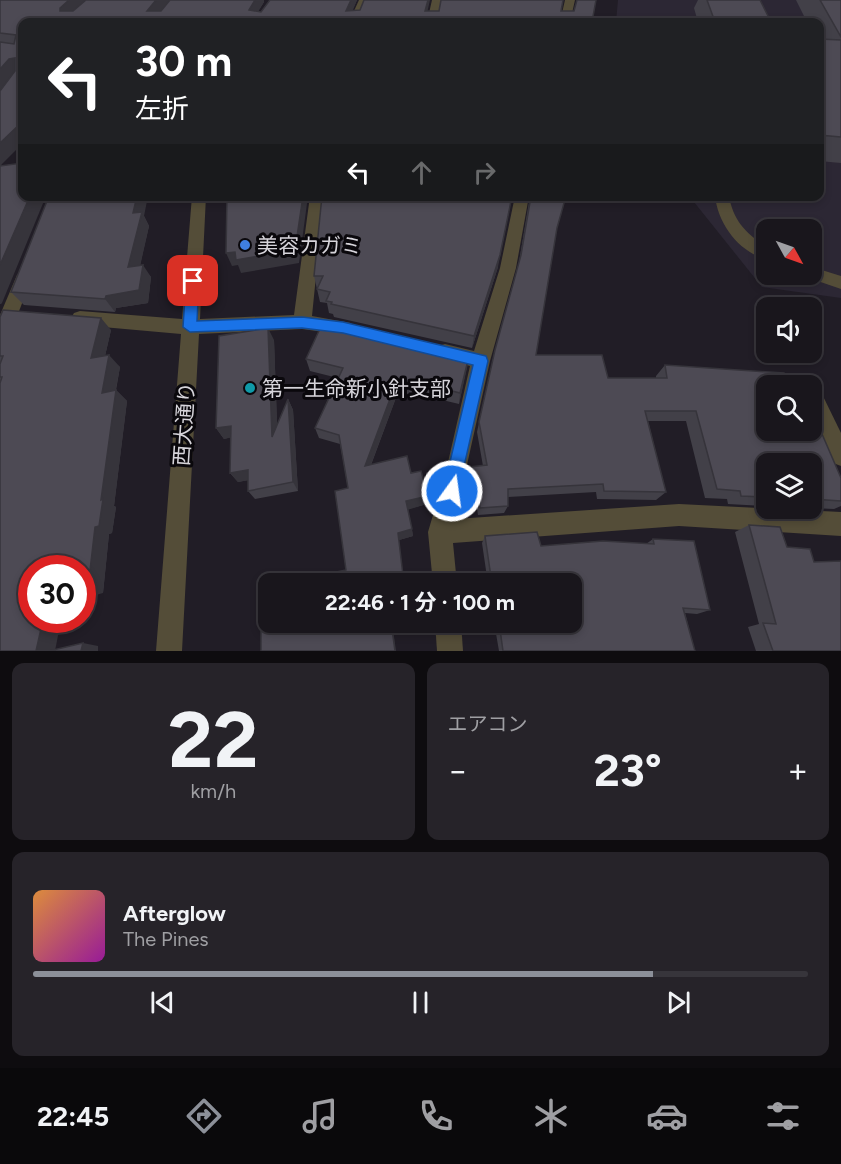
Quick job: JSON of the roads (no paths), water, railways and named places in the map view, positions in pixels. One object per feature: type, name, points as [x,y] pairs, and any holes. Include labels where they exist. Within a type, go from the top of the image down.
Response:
[{"type":"street","points":[[356,18],[363,0]]},
{"type":"street","points":[[433,18],[437,0]]},
{"type":"street","points":[[566,18],[570,0]]},
{"type":"street","name":"西大通り","points":[[169,651],[200,201]]},
{"type":"street","points":[[302,322],[316,201]]},
{"type":"street","points":[[722,201],[723,211],[741,238],[756,248]]},
{"type":"street","points":[[444,573],[440,532],[481,361],[508,268],[516,204]]},
{"type":"street","points":[[0,337],[5,313],[30,260]]},
{"type":"street","points":[[822,276],[841,283]]},
{"type":"street","points":[[5,313],[33,315]]},
{"type":"street","points":[[66,317],[190,327],[302,322],[366,333]]},
{"type":"street","points":[[423,347],[481,361]]},
{"type":"street","points":[[822,415],[841,456]]},
{"type":"street","points":[[440,532],[678,515],[841,524]]},
{"type":"street","points":[[449,633],[450,651]]},
{"type":"place","name":"美容カガミ","points":[[245,245]]},
{"type":"place","name":"第一生命新小針支部","points":[[250,388]]}]
